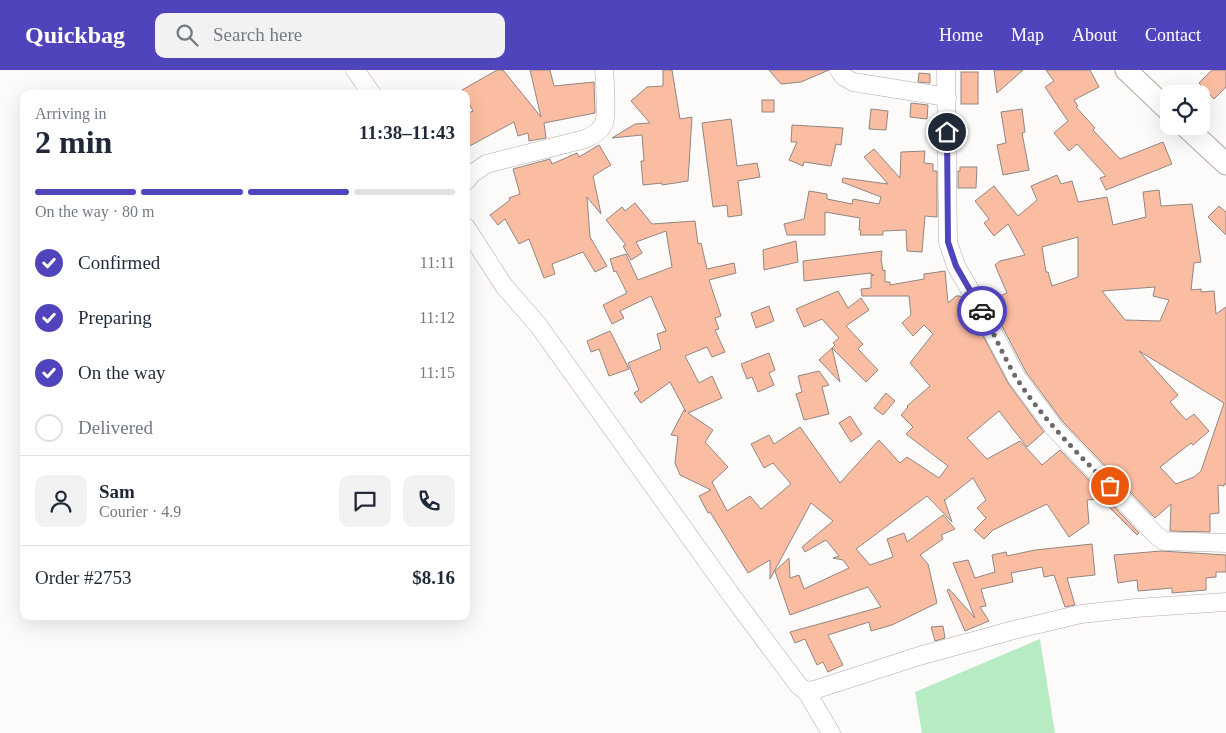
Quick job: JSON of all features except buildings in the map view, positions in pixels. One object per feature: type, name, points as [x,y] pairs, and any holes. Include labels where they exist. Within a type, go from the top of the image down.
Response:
[{"type":"main road","points":[[1126,70],[1160,102]]},
{"type":"main road","points":[[1195,135],[1226,164]]},
{"type":"street","points":[[355,70],[369,90]]},
{"type":"street","points":[[470,176],[486,164],[586,139],[595,135],[604,123],[604,70]]},
{"type":"street","points":[[839,70],[844,77],[854,82],[947,97]]},
{"type":"street","points":[[946,70],[948,242],[956,266],[1017,378],[1055,428],[1156,535],[1164,541],[1226,543]]},
{"type":"street","points":[[470,233],[504,286],[538,325],[728,592],[799,686],[806,691],[831,733]]},
{"type":"street","points":[[806,691],[919,656],[1081,614],[1226,602]]},
{"type":"green space","points":[[1040,639],[1055,733],[922,733],[915,692]]},
{"type":"way so far","points":[[982,311],[1017,378],[1033,400],[1055,428],[1110,486]]},
{"type":"route","points":[[947,132],[946,219],[948,242],[956,266],[982,311]]}]
